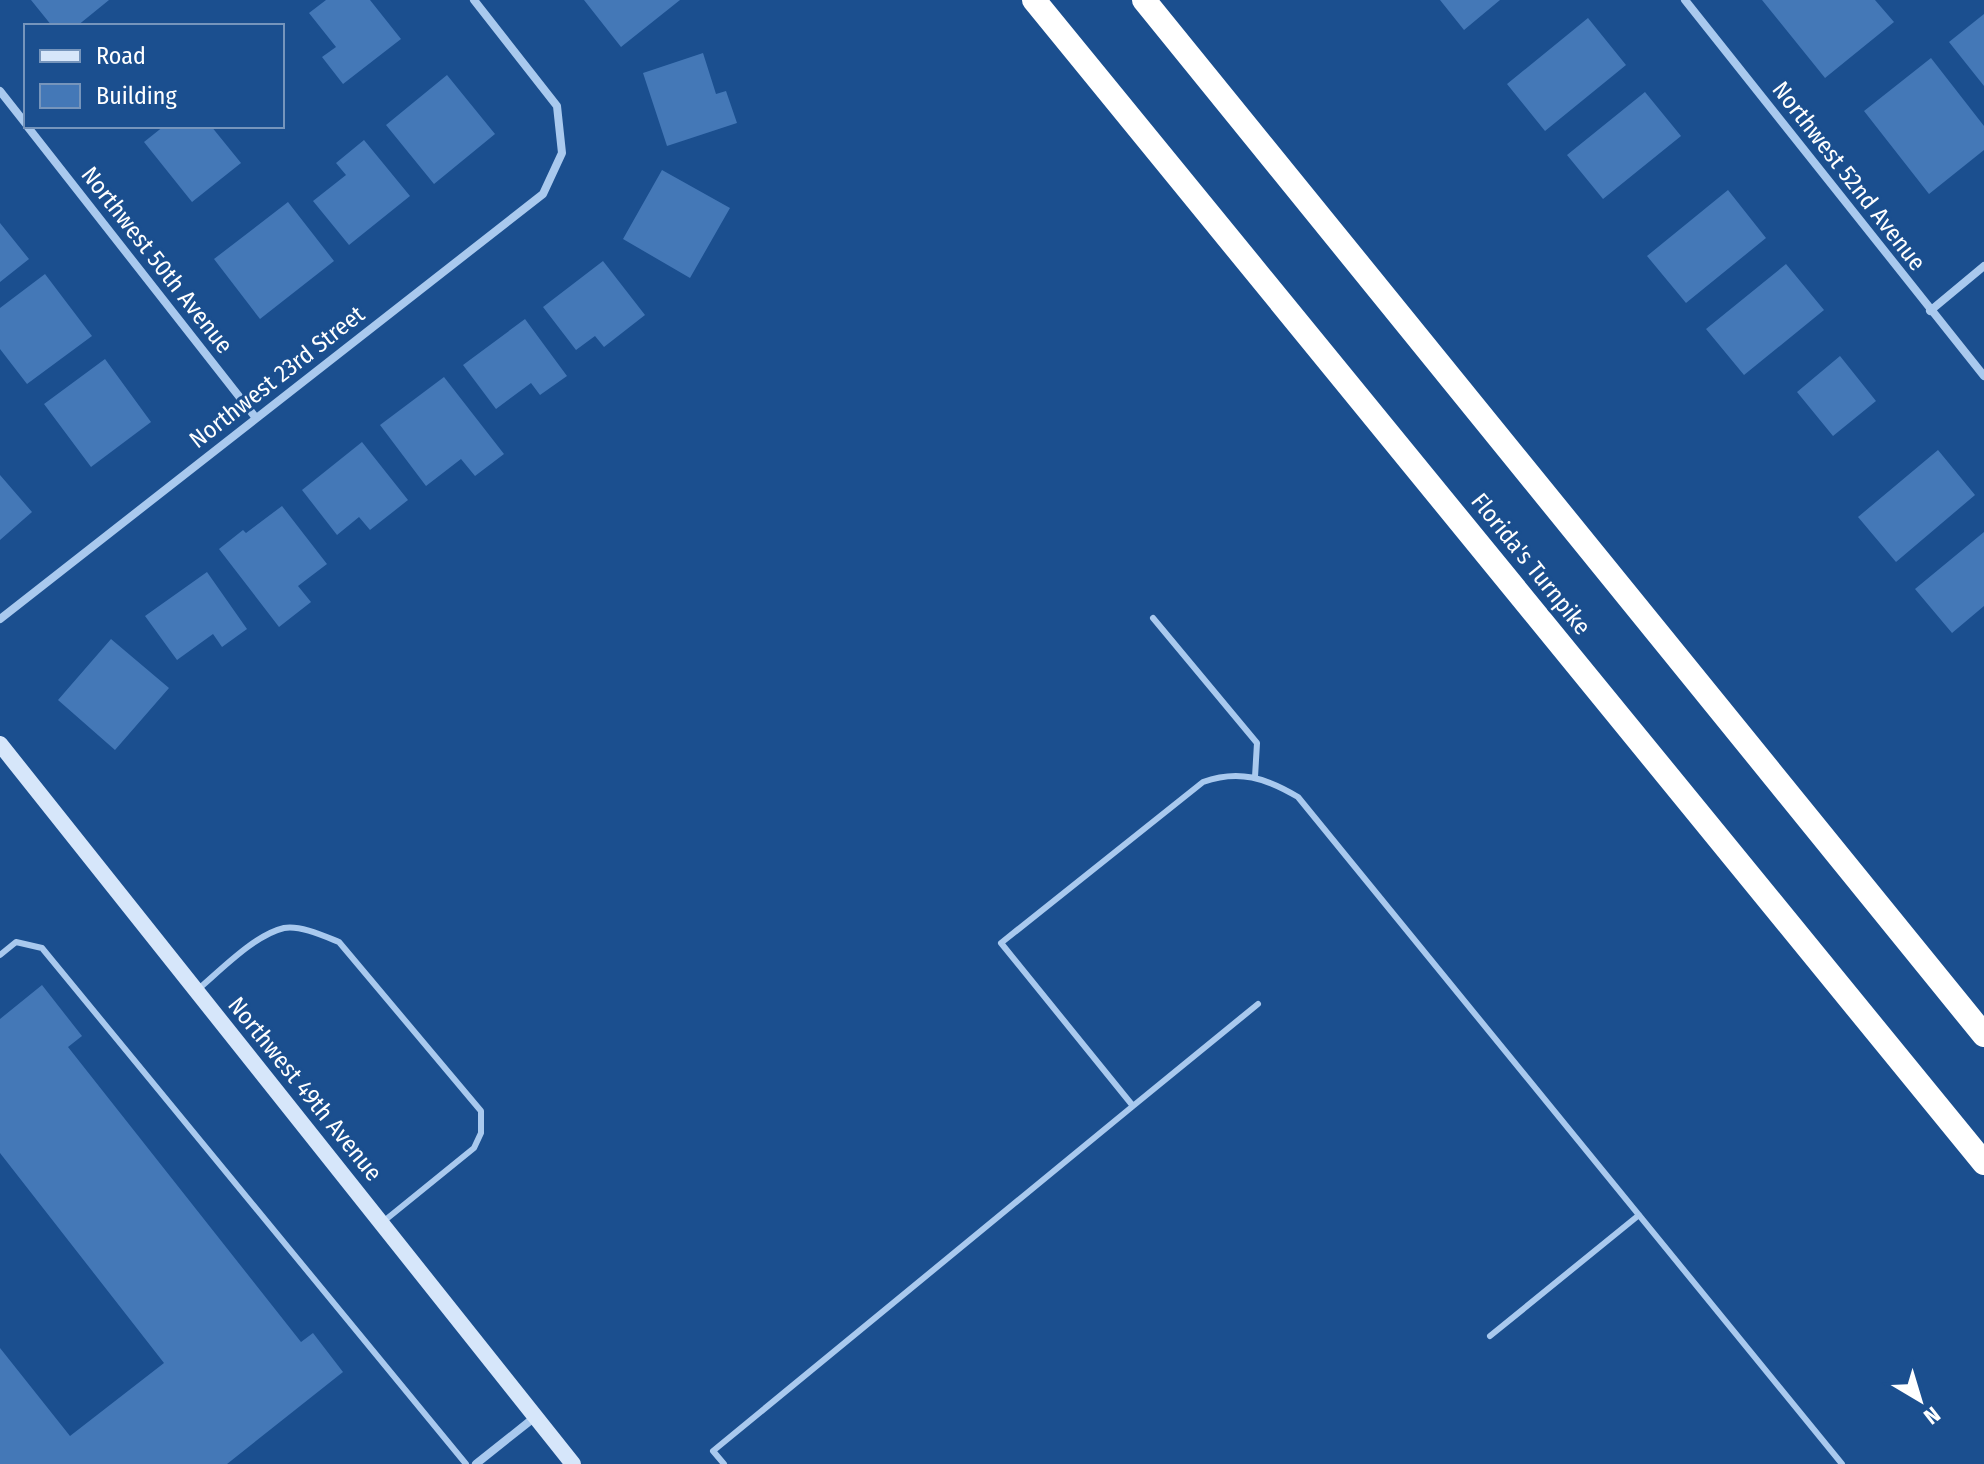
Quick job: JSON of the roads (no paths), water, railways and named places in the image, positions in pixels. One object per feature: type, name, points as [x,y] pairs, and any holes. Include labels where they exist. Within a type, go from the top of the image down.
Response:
[{"type":"highway","name":"Florida's Turnpike","points":[[1034,0],[1984,1163]]},
{"type":"highway","points":[[1144,0],[1984,1035]]},
{"type":"street","name":"Northwest 23rd Street","points":[[0,619],[543,194],[562,153],[557,106],[474,0]]},
{"type":"street","name":"Northwest 52nd Avenue","points":[[1685,0],[1984,376]]},
{"type":"street","name":"Northwest 50th Avenue","points":[[0,91],[24,121]]},
{"type":"street","name":"Northwest 50th Avenue","points":[[29,128],[256,418]]},
{"type":"street","points":[[1930,311],[1984,266]]},
{"type":"street","name":"Northwest 49th Avenue","points":[[0,744],[573,1464]]},
{"type":"street","points":[[476,1464],[535,1417]]},
{"type":"lane","points":[[1153,618],[1257,743],[1255,777]]},
{"type":"lane","points":[[1133,1106],[1001,943],[1203,782],[1223,775],[1255,777],[1298,797],[1842,1464]]},
{"type":"lane","points":[[196,991],[259,939],[286,928],[316,933],[339,942],[481,1111],[481,1133],[474,1148],[382,1224]]},
{"type":"lane","points":[[0,955],[16,942],[42,948],[466,1464]]},
{"type":"lane","points":[[724,1464],[713,1451],[1258,1004]]},
{"type":"lane","points":[[1490,1336],[1639,1215]]}]
